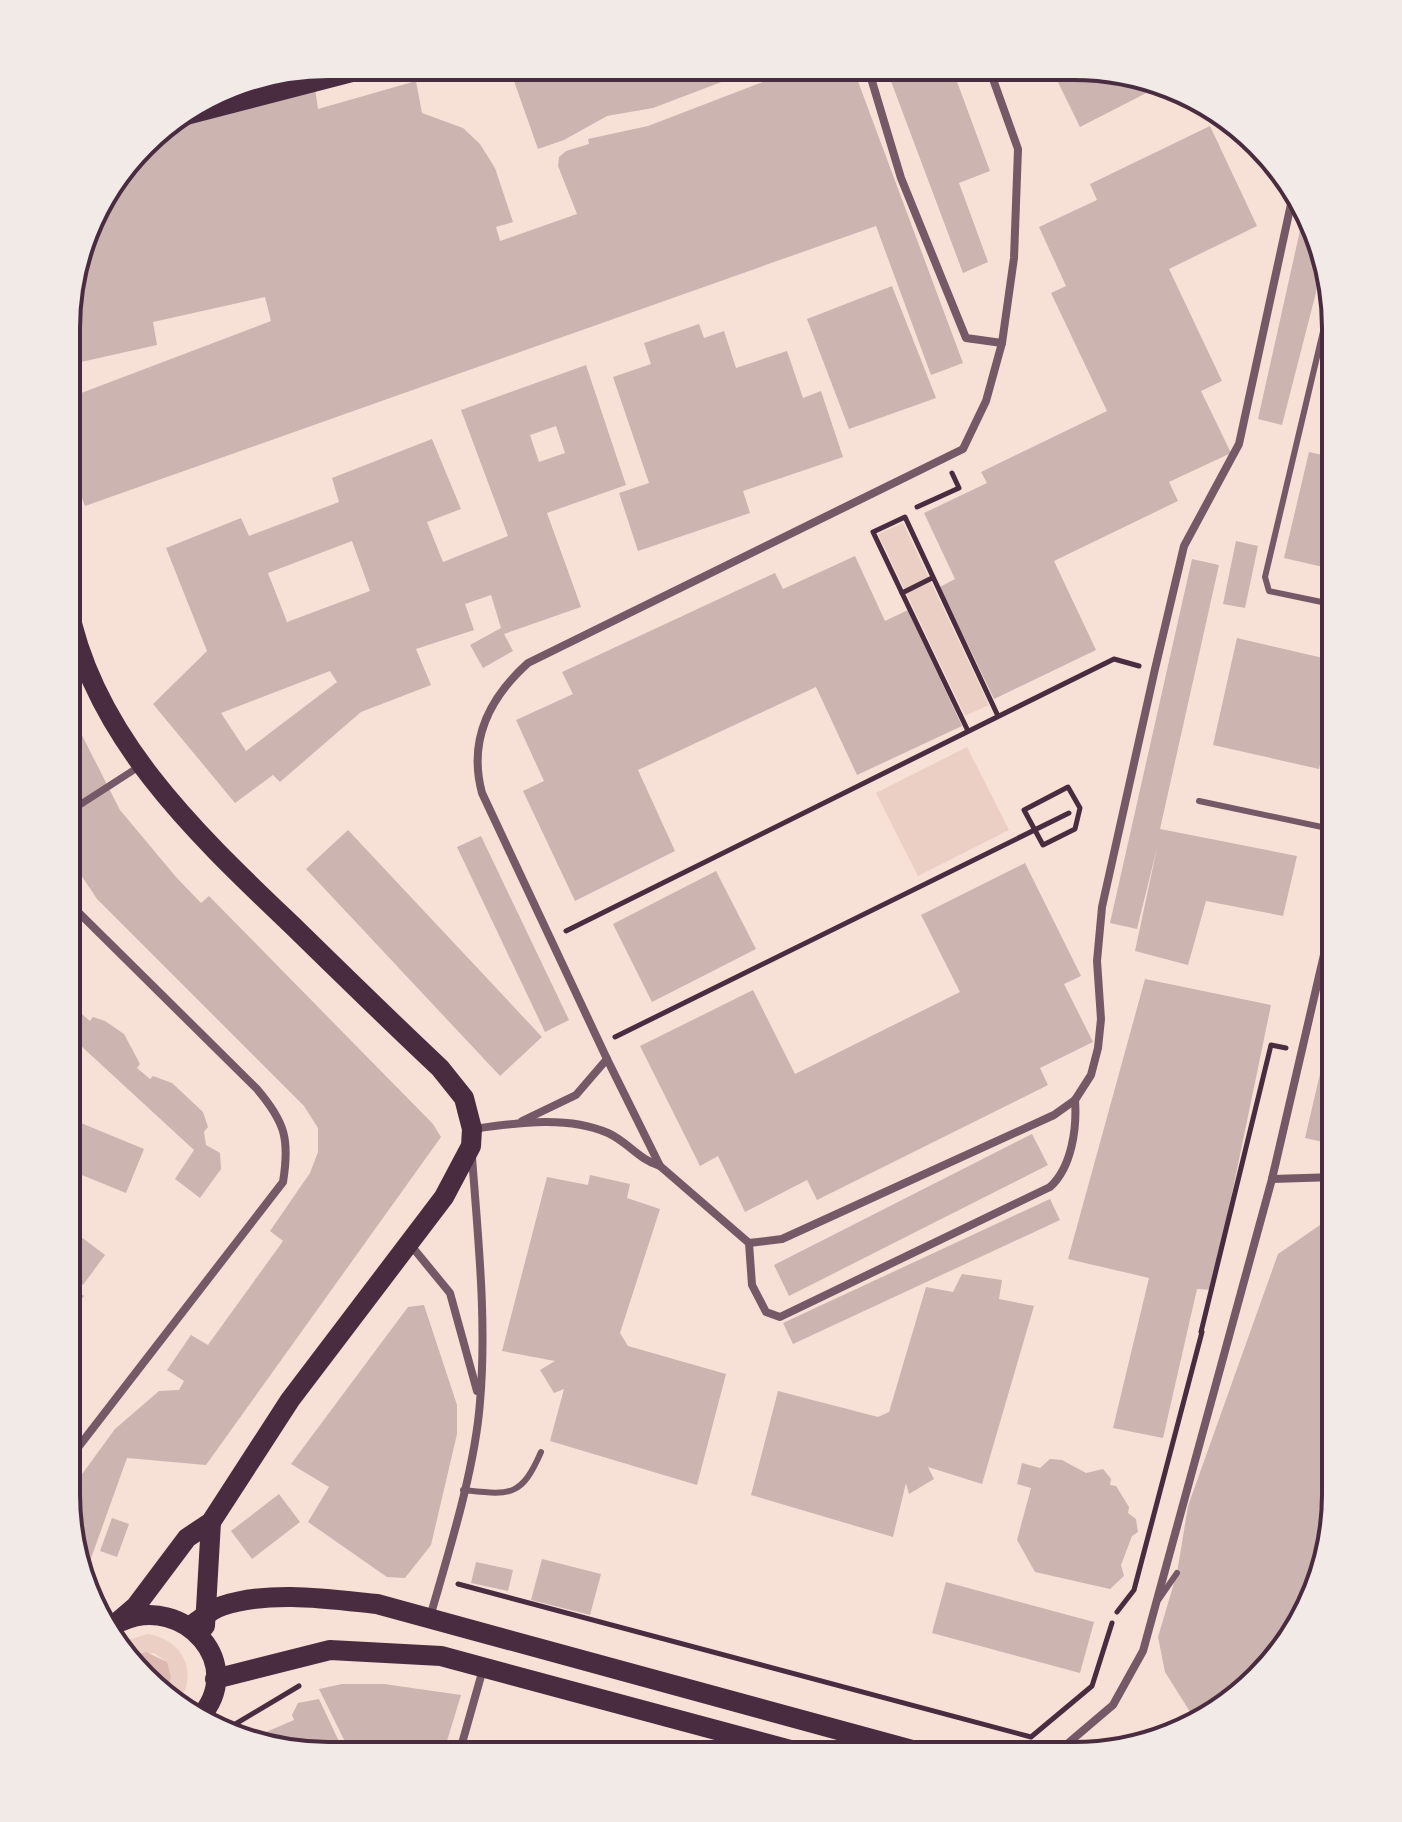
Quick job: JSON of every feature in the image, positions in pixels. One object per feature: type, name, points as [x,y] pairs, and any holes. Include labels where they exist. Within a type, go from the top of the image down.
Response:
[{"type":"main road","points":[[217,107],[319,81]]},
{"type":"main road","points":[[80,641],[110,715],[198,835],[440,1068],[464,1098],[472,1138],[444,1197],[290,1400],[211,1522],[187,1538],[136,1606],[116,1623]]},
{"type":"main road","points":[[204,1709],[215,1679],[213,1659],[200,1628],[211,1522]]},
{"type":"main road","points":[[200,1628],[221,1606],[280,1598],[324,1598],[377,1604],[883,1742]]},
{"type":"main road","points":[[117,1624],[139,1613],[166,1614],[200,1628]]},
{"type":"main road","points":[[215,1679],[330,1650],[441,1656],[760,1742]]},
{"type":"street","points":[[872,80],[901,178],[966,338],[1002,343]]},
{"type":"street","points":[[993,80],[1018,149],[1014,258],[1002,343],[973,435],[963,449],[528,663],[505,684],[483,723],[475,753],[476,771],[482,793],[660,1166],[749,1243],[752,1285],[766,1312],[780,1317],[1050,1187],[1059,1178],[1068,1156],[1075,1124],[1075,1100]]},
{"type":"street","points":[[749,1243],[782,1239],[1054,1115],[1075,1100],[1091,1075],[1101,1019],[1097,961],[1102,907],[1155,669],[1184,546],[1228,471],[1239,444],[1290,208]]},
{"type":"street","points":[[80,680],[91,674]]},
{"type":"street","points":[[80,805],[143,764]]},
{"type":"street","points":[[80,914],[257,1089],[273,1108],[287,1142],[283,1182],[80,1445]]},
{"type":"street","points":[[1069,1742],[1113,1705],[1143,1651],[1227,1334],[1272,1179],[1321,964]]},
{"type":"street","points":[[430,1618],[463,1490],[480,1403],[482,1308],[472,1138],[521,1122],[576,1095],[607,1059]]},
{"type":"street","points":[[521,1122],[580,1126],[610,1134],[644,1161],[660,1166]]},
{"type":"street","points":[[1272,1179],[1321,1177]]},
{"type":"street","points":[[408,1242],[450,1293],[480,1403]]},
{"type":"street","points":[[462,1742],[483,1668]]},
{"type":"lane","points":[[1322,336],[1265,577],[1269,591],[1322,602]]},
{"type":"lane","points":[[1199,801],[1322,827]]},
{"type":"lane","points":[[463,1490],[512,1493],[528,1480],[541,1452]]},
{"type":"lane","points":[[1154,1606],[1177,1573]]},
{"type":"path","points":[[917,507],[959,488],[945,460]]},
{"type":"path","points":[[968,731],[873,532],[905,517],[998,716]]},
{"type":"path","points":[[902,593],[932,578]]},
{"type":"path","points":[[550,938],[1114,659],[1155,669]]},
{"type":"path","points":[[1068,787],[1080,808],[1075,829],[1043,845],[1035,830],[1024,810],[1068,787]]},
{"type":"path","points":[[600,1044],[1069,813]]},
{"type":"path","points":[[1117,1612],[1134,1590],[1271,1045],[1301,1051]]},
{"type":"path","points":[[1201,1332],[1227,1334]]},
{"type":"path","points":[[441,1579],[1031,1737],[1092,1686],[1112,1623]]},
{"type":"path","points":[[236,1724],[304,1683]]},
{"type":"shaded area","points":[[903,523],[989,705],[965,716],[878,534]]},
{"type":"shaded area","points":[[967,747],[1009,830],[918,876],[876,793]]},
{"type":"shaded area","points":[[148,1634],[172,1644],[180,1652],[188,1671],[183,1695],[169,1684],[167,1662],[154,1653],[140,1655],[128,1640]]},
{"type":"shaded area","points":[[146,1652],[167,1662],[171,1677],[169,1683],[153,1669],[139,1654]]},
{"type":"building","points":[[514,80],[727,80],[653,108],[607,116],[564,140],[538,149]]},
{"type":"building","points":[[768,80],[857,80],[963,363],[931,375],[876,226],[85,506],[80,493],[80,393],[271,321],[265,297],[153,322],[157,345],[81,362],[82,296],[88,264],[99,233],[113,204],[142,165],[190,122],[315,88],[318,109],[416,81],[422,113],[463,128],[480,144],[495,168],[513,222],[496,227],[500,241],[577,214],[558,166],[559,157],[566,151],[589,144],[588,139],[648,126]]},
{"type":"building","points":[[891,80],[956,80],[990,171],[959,183],[988,262],[963,273]]},
{"type":"building","points":[[1057,80],[1106,82],[1149,92],[1080,127]]},
{"type":"building","points":[[1210,126],[1257,226],[1169,269],[1222,381],[1201,391],[1231,453],[1169,482],[1178,501],[1054,561],[1096,650],[994,699],[940,587],[955,579],[924,513],[987,483],[981,472],[1107,411],[1051,293],[1066,286],[1039,227],[1097,200],[1090,184]]},
{"type":"building","points":[[1300,229],[1314,264],[1318,285],[1282,425],[1258,419]]},
{"type":"building","points":[[892,286],[936,398],[849,429],[807,319]]},
{"type":"building","points":[[699,324],[704,338],[724,331],[736,368],[787,351],[803,398],[821,391],[843,457],[743,491],[750,513],[638,551],[619,493],[649,483],[613,377],[651,364],[644,343]]},
{"type":"building","points":[[586,365],[626,485],[547,513],[581,607],[504,634],[513,651],[483,668],[470,645],[501,628],[491,595],[465,604],[474,630],[416,649],[431,685],[361,712],[280,782],[273,775],[235,803],[153,704],[207,651],[166,548],[241,518],[249,536],[339,502],[332,478],[432,439],[461,509],[427,522],[443,562],[508,536],[461,410]],"holes":[[[556,426],[565,453],[539,462],[530,435]],[[352,541],[370,591],[287,622],[268,573]],[[330,671],[337,682],[246,751],[221,713]]]},
{"type":"building","points":[[1309,452],[1322,455],[1322,567],[1284,558]]},
{"type":"building","points":[[1236,541],[1258,546],[1245,608],[1223,604]]},
{"type":"building","points":[[855,556],[885,621],[908,610],[962,726],[857,775],[816,687],[638,770],[675,851],[575,901],[523,791],[544,781],[516,720],[573,694],[562,672],[775,573],[783,589]]},
{"type":"building","points":[[1192,559],[1219,565],[1160,829],[1297,856],[1283,916],[1206,901],[1188,965],[1135,951],[1157,848],[1137,929],[1110,923]]},
{"type":"building","points":[[1237,638],[1322,658],[1319,769],[1213,745]]},
{"type":"building","points":[[80,732],[120,810],[176,877],[201,903],[209,896],[433,1124],[441,1137],[206,1465],[127,1458],[90,1561],[82,1526],[80,1477],[115,1429],[159,1391],[179,1390],[184,1381],[167,1370],[191,1335],[208,1345],[283,1241],[270,1231],[310,1173],[318,1152],[318,1128],[304,1106],[97,899],[80,874]]},
{"type":"building","points":[[348,830],[542,1037],[500,1076],[306,869]]},
{"type":"building","points":[[481,836],[569,1020],[545,1032],[457,847]]},
{"type":"building","points":[[1025,863],[1081,976],[1064,984],[1093,1042],[1040,1068],[1048,1085],[817,1200],[807,1180],[745,1212],[718,1156],[700,1166],[640,1046],[753,990],[795,1074],[960,992],[921,915]]},
{"type":"building","points":[[716,871],[756,949],[652,1002],[613,924]]},
{"type":"building","points":[[1145,979],[1271,1005],[1212,1290],[1197,1289],[1163,1438],[1113,1428],[1149,1278],[1068,1259]]},
{"type":"building","points":[[80,1013],[90,1021],[93,1017],[105,1021],[124,1034],[140,1064],[137,1068],[150,1079],[153,1076],[172,1083],[203,1112],[208,1127],[204,1132],[206,1145],[220,1153],[221,1169],[200,1198],[175,1179],[194,1150],[80,1045]]},
{"type":"building","points":[[1321,1068],[1321,1142],[1305,1138]]},
{"type":"building","points":[[80,1123],[144,1149],[126,1193],[80,1174]]},
{"type":"building","points":[[1032,1134],[1048,1165],[789,1296],[774,1265]]},
{"type":"building","points":[[590,1175],[630,1184],[627,1198],[660,1209],[620,1333],[628,1346],[726,1374],[697,1485],[550,1441],[564,1389],[554,1393],[540,1370],[555,1361],[502,1351],[547,1177],[588,1185]]},
{"type":"building","points":[[1050,1199],[1060,1220],[793,1344],[783,1323]]},
{"type":"building","points":[[1321,1224],[1321,1510],[1317,1542],[1309,1573],[1280,1632],[1237,1680],[1190,1712],[1165,1672],[1158,1637],[1177,1573],[1188,1506],[1278,1254]]},
{"type":"building","points":[[80,1236],[105,1255],[83,1285],[80,1283]]},
{"type":"building","points":[[962,1274],[1002,1280],[999,1299],[1034,1306],[982,1484],[928,1467],[934,1479],[909,1494],[906,1483],[893,1537],[751,1495],[778,1391],[878,1417],[889,1412],[926,1287],[953,1292]]},
{"type":"building","points":[[424,1305],[457,1405],[457,1434],[431,1545],[405,1578],[387,1577],[308,1522],[329,1487],[291,1464],[408,1307]]},
{"type":"building","points":[[1050,1459],[1062,1460],[1086,1473],[1103,1469],[1111,1479],[1110,1485],[1116,1486],[1129,1507],[1128,1513],[1136,1519],[1138,1532],[1132,1536],[1121,1565],[1124,1576],[1110,1589],[1035,1572],[1017,1540],[1031,1488],[1017,1484],[1022,1463],[1040,1468]]},
{"type":"building","points":[[279,1494],[300,1522],[252,1559],[231,1531]]},
{"type":"building","points":[[112,1518],[129,1524],[117,1557],[100,1551]]},
{"type":"building","points":[[542,1559],[601,1574],[590,1615],[531,1600]]},
{"type":"building","points":[[476,1562],[513,1570],[508,1591],[471,1583]]},
{"type":"building","points":[[946,1582],[1094,1622],[1080,1673],[932,1633]]},
{"type":"building","points":[[342,1684],[384,1684],[461,1695],[447,1742],[345,1742],[319,1689]]},
{"type":"building","points":[[319,1699],[339,1742],[296,1740],[263,1733],[294,1720],[292,1715],[298,1703]]}]
